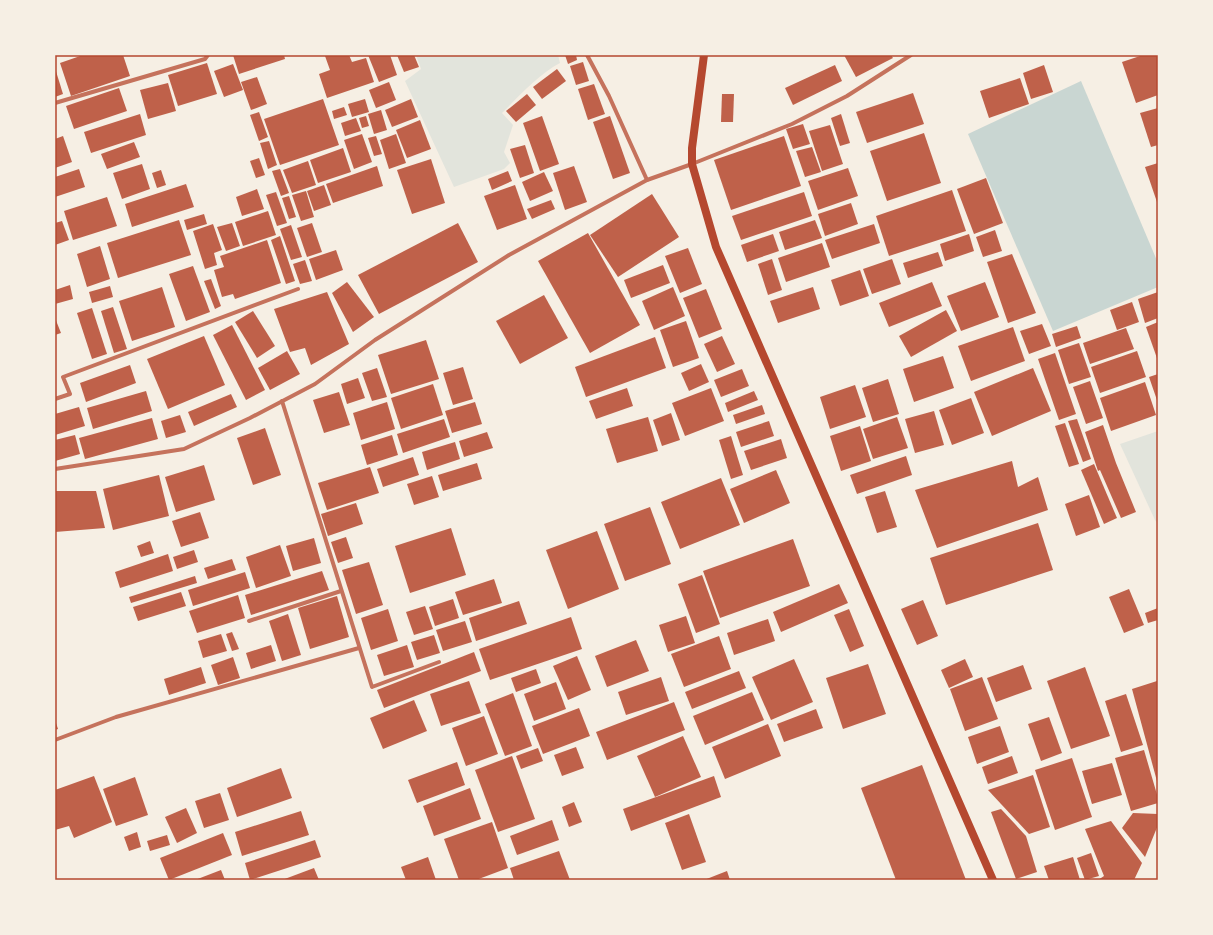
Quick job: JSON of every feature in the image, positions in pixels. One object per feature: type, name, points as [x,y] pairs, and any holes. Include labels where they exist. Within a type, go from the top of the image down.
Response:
[{"type":"main road","points":[[704,55],[692,148],[692,164],[716,247],[993,880]]},
{"type":"street","points":[[55,104],[205,59],[208,55]]},
{"type":"street","points":[[587,55],[609,96],[647,180]]},
{"type":"street","points":[[55,469],[184,449],[315,384],[375,340],[509,256],[647,180],[692,164],[792,124],[847,96],[911,55]]},
{"type":"street","points":[[55,399],[70,394],[63,378],[298,289]]},
{"type":"street","points":[[282,401],[372,687],[439,662]]},
{"type":"street","points":[[249,621],[341,590]]},
{"type":"street","points":[[55,740],[116,717],[359,648]]},
{"type":"shaded area","points":[[416,55],[558,55],[560,63],[552,67],[537,79],[502,113],[513,125],[504,152],[510,163],[504,169],[454,187],[405,81],[421,69]]},
{"type":"shaded area","points":[[1081,81],[1158,263],[1158,287],[1053,331],[968,134]]},
{"type":"shaded area","points":[[1158,431],[1158,524],[1120,444]]},
{"type":"building","points":[[83,55],[123,55],[130,76],[71,96],[60,63]]},
{"type":"building","points":[[233,55],[284,55],[285,59],[239,74]]},
{"type":"building","points":[[349,55],[352,62],[366,58],[374,82],[327,98],[319,74],[330,70],[325,56]]},
{"type":"building","points":[[368,55],[390,55],[397,75],[379,82]]},
{"type":"building","points":[[397,55],[414,55],[419,67],[404,72]]},
{"type":"building","points":[[565,55],[576,55],[577,60],[568,64]]},
{"type":"building","points":[[844,55],[891,55],[893,58],[856,77]]},
{"type":"building","points":[[1143,55],[1158,55],[1158,95],[1136,103],[1122,62]]},
{"type":"building","points":[[583,62],[589,81],[576,85],[570,66]]},
{"type":"building","points":[[207,63],[217,94],[178,106],[168,75]]},
{"type":"building","points":[[233,64],[243,90],[224,97],[214,71]]},
{"type":"building","points":[[835,65],[842,81],[793,105],[785,88]]},
{"type":"building","points":[[1044,65],[1053,92],[1031,99],[1023,73]]},
{"type":"building","points":[[55,68],[63,94],[55,97]]},
{"type":"building","points":[[557,69],[566,81],[542,99],[533,87]]},
{"type":"building","points":[[257,77],[267,104],[251,110],[241,82]]},
{"type":"building","points":[[1020,78],[1029,104],[989,118],[980,91]]},
{"type":"building","points":[[389,82],[396,100],[376,108],[369,90]]},
{"type":"building","points":[[168,83],[176,111],[148,119],[140,90]]},
{"type":"building","points":[[594,84],[605,114],[588,120],[578,89]]},
{"type":"building","points":[[119,88],[127,111],[74,129],[66,106]]},
{"type":"building","points":[[913,93],[924,124],[867,143],[856,112]]},
{"type":"building","points":[[527,94],[536,105],[516,122],[506,111]]},
{"type":"building","points":[[722,94],[734,94],[733,122],[721,122]]},
{"type":"building","points":[[323,99],[339,145],[280,165],[264,119]]},
{"type":"building","points":[[365,99],[369,112],[352,117],[348,104]]},
{"type":"building","points":[[411,99],[418,117],[392,127],[385,110]]},
{"type":"building","points":[[344,107],[347,115],[334,119],[332,111]]},
{"type":"building","points":[[1158,108],[1158,145],[1151,147],[1140,113]]},
{"type":"building","points":[[381,110],[387,130],[374,134],[368,114]]},
{"type":"building","points":[[259,112],[268,137],[259,141],[250,115]]},
{"type":"building","points":[[140,114],[146,135],[91,153],[84,132]]},
{"type":"building","points":[[841,114],[850,143],[840,146],[831,118]]},
{"type":"building","points":[[366,116],[369,126],[362,128],[359,118]]},
{"type":"building","points":[[542,116],[559,164],[540,171],[523,123]]},
{"type":"building","points":[[610,116],[630,173],[613,179],[593,122]]},
{"type":"building","points":[[356,118],[361,131],[345,136],[341,123]]},
{"type":"building","points":[[420,120],[431,149],[407,158],[396,130]]},
{"type":"building","points":[[803,124],[810,144],[793,149],[786,129]]},
{"type":"building","points":[[830,125],[843,164],[822,171],[809,131]]},
{"type":"building","points":[[924,133],[941,183],[887,201],[870,151]]},
{"type":"building","points":[[362,134],[372,162],[354,169],[344,140]]},
{"type":"building","points":[[396,134],[406,163],[389,169],[380,140]]},
{"type":"building","points":[[63,136],[72,162],[55,168],[55,139]]},
{"type":"building","points":[[376,136],[382,154],[374,156],[368,138]]},
{"type":"building","points":[[784,136],[801,186],[731,210],[714,160]]},
{"type":"building","points":[[269,141],[277,165],[268,169],[260,143]]},
{"type":"building","points":[[134,142],[140,157],[107,169],[101,154]]},
{"type":"building","points":[[525,145],[534,173],[520,178],[510,149]]},
{"type":"building","points":[[812,147],[821,172],[805,177],[796,151]]},
{"type":"building","points":[[343,148],[351,172],[318,183],[310,160]]},
{"type":"building","points":[[259,158],[265,175],[256,178],[250,161]]},
{"type":"building","points":[[431,159],[445,203],[412,214],[397,170]]},
{"type":"building","points":[[308,161],[316,185],[292,193],[283,170]]},
{"type":"building","points":[[1158,163],[1158,205],[1145,167]]},
{"type":"building","points":[[142,164],[150,189],[122,199],[113,173]]},
{"type":"building","points":[[377,166],[383,186],[333,203],[326,184]]},
{"type":"building","points":[[574,166],[587,202],[565,210],[553,173]]},
{"type":"building","points":[[848,168],[858,196],[818,210],[808,181]]},
{"type":"building","points":[[79,169],[85,187],[55,197],[55,177]]},
{"type":"building","points":[[280,169],[289,193],[281,196],[272,171]]},
{"type":"building","points":[[161,170],[166,185],[157,188],[152,173]]},
{"type":"building","points":[[508,171],[512,181],[492,190],[488,179]]},
{"type":"building","points":[[544,172],[553,191],[530,201],[522,182]]},
{"type":"building","points":[[986,178],[1003,223],[974,234],[957,189]]},
{"type":"building","points":[[186,184],[194,207],[132,227],[125,204]]},
{"type":"building","points":[[324,185],[331,205],[314,211],[307,191]]},
{"type":"building","points":[[515,185],[527,219],[497,230],[484,196]]},
{"type":"building","points":[[257,189],[264,209],[242,216],[236,197]]},
{"type":"building","points":[[952,190],[966,231],[889,256],[876,216]]},
{"type":"building","points":[[306,191],[314,217],[301,221],[292,195]]},
{"type":"building","points":[[276,192],[287,223],[277,226],[266,195]]},
{"type":"building","points":[[804,192],[812,216],[741,240],[732,216]]},
{"type":"building","points":[[652,194],[679,237],[618,277],[590,235]]},
{"type":"building","points":[[289,196],[296,217],[289,219],[282,198]]},
{"type":"building","points":[[107,197],[117,226],[73,240],[64,211]]},
{"type":"building","points":[[551,200],[555,209],[532,219],[527,209]]},
{"type":"building","points":[[851,203],[858,224],[825,236],[818,214]]},
{"type":"building","points":[[268,211],[276,235],[243,246],[235,222]]},
{"type":"building","points":[[204,214],[207,224],[187,230],[184,220]]},
{"type":"building","points":[[179,220],[191,255],[118,278],[107,243]]},
{"type":"building","points":[[815,220],[822,238],[785,250],[779,232]]},
{"type":"building","points":[[62,221],[69,240],[55,245],[55,223]]},
{"type":"building","points":[[232,223],[240,246],[226,251],[217,227]]},
{"type":"building","points":[[312,223],[322,252],[307,257],[297,228]]},
{"type":"building","points":[[458,223],[478,262],[379,314],[358,275]]},
{"type":"building","points":[[213,224],[222,250],[214,253],[217,265],[205,269],[193,231]]},
{"type":"building","points":[[874,224],[880,243],[832,259],[825,240]]},
{"type":"building","points":[[291,225],[302,257],[291,260],[280,229]]},
{"type":"building","points":[[995,230],[1002,251],[983,257],[976,237]]},
{"type":"building","points":[[588,233],[640,325],[590,353],[538,261]]},
{"type":"building","points":[[773,234],[779,251],[747,262],[741,245]]},
{"type":"building","points":[[969,234],[974,251],[945,261],[940,244]]},
{"type":"building","points":[[280,236],[295,281],[286,284],[271,240]]},
{"type":"building","points":[[267,240],[281,283],[235,299],[233,294],[222,297],[214,270],[224,267],[220,256]]},
{"type":"building","points":[[822,243],[830,267],[786,282],[778,258]]},
{"type":"building","points":[[100,246],[110,279],[87,287],[77,254]]},
{"type":"building","points":[[688,248],[702,284],[680,293],[665,256]]},
{"type":"building","points":[[336,250],[343,270],[316,280],[309,259]]},
{"type":"building","points":[[938,252],[943,266],[908,278],[903,263]]},
{"type":"building","points":[[1012,254],[1036,313],[1008,323],[987,262]]},
{"type":"building","points":[[772,259],[782,290],[768,295],[758,264]]},
{"type":"building","points":[[892,259],[901,284],[872,294],[863,269]]},
{"type":"building","points":[[305,260],[312,281],[300,284],[293,264]]},
{"type":"building","points":[[663,265],[670,283],[631,298],[624,280]]},
{"type":"building","points":[[193,266],[210,312],[186,321],[169,274]]},
{"type":"building","points":[[860,270],[869,296],[840,306],[831,280]]},
{"type":"building","points":[[211,279],[221,306],[215,309],[204,281]]},
{"type":"building","points":[[347,282],[374,317],[353,332],[332,293]]},
{"type":"building","points":[[932,282],[942,306],[889,327],[879,303]]},
{"type":"building","points":[[985,282],[999,317],[961,331],[947,296]]},
{"type":"building","points":[[70,285],[73,299],[55,304],[55,290]]},
{"type":"building","points":[[110,286],[113,297],[92,303],[89,292]]},
{"type":"building","points":[[162,287],[175,327],[132,341],[119,301]]},
{"type":"building","points":[[673,287],[685,316],[654,330],[642,301]]},
{"type":"building","points":[[813,287],[820,309],[778,323],[770,301]]},
{"type":"building","points":[[706,289],[722,329],[699,338],[683,298]]},
{"type":"building","points":[[327,292],[349,344],[311,365],[305,348],[290,352],[274,309]]},
{"type":"building","points":[[1158,292],[1158,318],[1145,323],[1138,299]]},
{"type":"building","points":[[544,295],[568,338],[520,364],[496,321]]},
{"type":"building","points":[[1132,302],[1139,322],[1117,330],[1110,310]]},
{"type":"building","points":[[113,307],[127,349],[114,353],[101,311]]},
{"type":"building","points":[[92,308],[107,354],[92,359],[77,313]]},
{"type":"building","points":[[946,310],[957,331],[911,357],[899,336]]},
{"type":"building","points":[[253,311],[275,346],[257,358],[235,322]]},
{"type":"building","points":[[55,318],[61,333],[55,335]]},
{"type":"building","points":[[686,321],[699,358],[673,367],[660,330]]},
{"type":"building","points":[[1158,322],[1158,361],[1146,327]]},
{"type":"building","points":[[1042,324],[1051,346],[1029,354],[1020,331]]},
{"type":"building","points":[[232,325],[265,390],[246,400],[213,335]]},
{"type":"building","points":[[1077,326],[1081,338],[1056,347],[1052,334]]},
{"type":"building","points":[[1013,327],[1025,361],[971,381],[958,346]]},
{"type":"building","points":[[1126,328],[1134,349],[1090,364],[1083,343]]},
{"type":"building","points":[[204,336],[225,385],[168,409],[147,359]]},
{"type":"building","points":[[722,336],[735,364],[717,372],[704,344]]},
{"type":"building","points":[[655,337],[666,368],[586,397],[575,367]]},
{"type":"building","points":[[426,340],[439,379],[391,394],[378,355]]},
{"type":"building","points":[[1079,343],[1091,377],[1069,384],[1058,350]]},
{"type":"building","points":[[287,351],[300,374],[270,390],[258,368]]},
{"type":"building","points":[[1137,351],[1146,377],[1100,393],[1091,367]]},
{"type":"building","points":[[1055,353],[1076,414],[1059,420],[1038,359]]},
{"type":"building","points":[[943,356],[954,388],[914,402],[903,369]]},
{"type":"building","points":[[701,364],[709,382],[689,391],[681,373]]},
{"type":"building","points":[[130,365],[136,383],[86,402],[80,383]]},
{"type":"building","points":[[463,367],[473,399],[453,405],[443,373]]},
{"type":"building","points":[[377,368],[387,397],[372,401],[362,373]]},
{"type":"building","points":[[1033,368],[1051,411],[992,436],[974,392]]},
{"type":"building","points":[[742,369],[749,386],[721,397],[714,380]]},
{"type":"building","points":[[1158,374],[1158,403],[1149,377]]},
{"type":"building","points":[[358,378],[365,398],[347,404],[341,384]]},
{"type":"building","points":[[888,379],[899,414],[873,422],[862,388]]},
{"type":"building","points":[[1090,381],[1103,418],[1086,424],[1073,387]]},
{"type":"building","points":[[1145,382],[1156,415],[1111,431],[1100,398]]},
{"type":"building","points":[[433,384],[443,415],[401,429],[391,398]]},
{"type":"building","points":[[855,385],[866,417],[830,429],[820,397]]},
{"type":"building","points":[[627,388],[633,406],[596,419],[589,401]]},
{"type":"building","points":[[711,388],[724,421],[685,436],[672,403]]},
{"type":"building","points":[[146,391],[152,411],[93,429],[87,408]]},
{"type":"building","points":[[754,391],[758,400],[728,412],[725,403]]},
{"type":"building","points":[[339,392],[350,425],[324,433],[313,400]]},
{"type":"building","points":[[231,394],[237,407],[194,426],[188,412]]},
{"type":"building","points":[[971,398],[984,433],[952,445],[939,410]]},
{"type":"building","points":[[387,402],[395,429],[361,440],[353,413]]},
{"type":"building","points":[[475,402],[482,424],[452,433],[445,411]]},
{"type":"building","points":[[762,405],[765,414],[736,424],[733,415]]},
{"type":"building","points":[[79,407],[85,426],[55,435],[55,414]]},
{"type":"building","points":[[934,411],[944,445],[915,453],[905,419]]},
{"type":"building","points":[[671,413],[680,440],[662,446],[653,420]]},
{"type":"building","points":[[180,415],[186,432],[166,438],[161,421]]},
{"type":"building","points":[[648,417],[658,451],[617,463],[606,429]]},
{"type":"building","points":[[897,417],[908,448],[873,459],[863,429]]},
{"type":"building","points":[[152,418],[158,439],[85,459],[79,438]]},
{"type":"building","points":[[444,419],[450,437],[403,453],[397,434]]},
{"type":"building","points":[[1077,419],[1091,459],[1083,462],[1068,421]]},
{"type":"building","points":[[769,421],[774,436],[741,447],[736,432]]},
{"type":"building","points":[[1065,423],[1079,464],[1069,467],[1055,426]]},
{"type":"building","points":[[1103,425],[1116,463],[1136,512],[1121,518],[1100,470],[1098,471],[1085,432]]},
{"type":"building","points":[[860,426],[871,461],[841,471],[830,436]]},
{"type":"building","points":[[265,428],[281,475],[253,485],[237,438]]},
{"type":"building","points":[[487,432],[493,448],[464,457],[459,441]]},
{"type":"building","points":[[75,435],[80,454],[55,461],[55,440]]},
{"type":"building","points":[[392,435],[398,455],[367,465],[361,445]]},
{"type":"building","points":[[731,436],[743,475],[731,479],[719,440]]},
{"type":"building","points":[[781,439],[787,458],[751,470],[744,451]]},
{"type":"building","points":[[455,442],[460,459],[427,470],[422,452]]},
{"type":"building","points":[[906,456],[912,475],[857,494],[850,475]]},
{"type":"building","points":[[413,457],[419,475],[383,487],[377,469]]},
{"type":"building","points":[[1012,461],[1018,487],[1038,477],[1048,510],[937,548],[915,490]]},
{"type":"building","points":[[477,463],[482,479],[443,491],[438,475]]},
{"type":"building","points":[[1094,464],[1117,518],[1104,524],[1081,470]]},
{"type":"building","points":[[204,465],[215,500],[176,512],[165,477]]},
{"type":"building","points":[[370,467],[379,493],[327,510],[318,483]]},
{"type":"building","points":[[776,470],[790,503],[744,523],[730,489]]},
{"type":"building","points":[[159,475],[169,516],[113,530],[103,489]]},
{"type":"building","points":[[432,476],[439,497],[414,505],[407,484]]},
{"type":"building","points":[[721,478],[740,525],[680,549],[661,502]]},
{"type":"building","points":[[55,491],[96,491],[105,528],[55,532]]},
{"type":"building","points":[[885,491],[897,527],[877,533],[865,497]]},
{"type":"building","points":[[1089,495],[1100,527],[1076,536],[1065,504]]},
{"type":"building","points":[[356,503],[363,524],[328,536],[321,514]]},
{"type":"building","points":[[650,507],[671,564],[625,581],[604,524]]},
{"type":"building","points":[[200,512],[209,538],[181,547],[172,521]]},
{"type":"building","points":[[1038,523],[1053,570],[946,605],[930,558]]},
{"type":"building","points":[[451,528],[466,575],[410,593],[395,546]]},
{"type":"building","points":[[597,531],[619,589],[568,609],[546,550]]},
{"type":"building","points":[[346,537],[353,558],[338,563],[331,542]]},
{"type":"building","points":[[314,538],[321,563],[293,571],[286,546]]},
{"type":"building","points":[[793,539],[810,586],[720,618],[703,571]]},
{"type":"building","points":[[150,541],[154,553],[141,557],[137,546]]},
{"type":"building","points":[[280,545],[291,576],[256,588],[246,557]]},
{"type":"building","points":[[194,550],[198,562],[177,569],[173,557]]},
{"type":"building","points":[[168,554],[173,571],[120,588],[115,572]]},
{"type":"building","points":[[232,559],[236,570],[208,579],[204,568]]},
{"type":"building","points":[[369,562],[383,605],[356,614],[342,570]]},
{"type":"building","points":[[322,571],[329,590],[251,615],[245,595]]},
{"type":"building","points":[[245,572],[250,588],[193,606],[188,590]]},
{"type":"building","points":[[702,575],[720,624],[696,633],[678,584]]},
{"type":"building","points":[[195,576],[197,583],[131,603],[129,597]]},
{"type":"building","points":[[494,579],[502,603],[463,615],[455,592]]},
{"type":"building","points":[[839,584],[848,603],[781,632],[773,612]]},
{"type":"building","points":[[1129,589],[1144,625],[1124,633],[1109,597]]},
{"type":"building","points":[[181,592],[186,606],[138,621],[133,607]]},
{"type":"building","points":[[238,595],[245,618],[197,633],[189,611]]},
{"type":"building","points":[[337,596],[349,637],[310,649],[298,608]]},
{"type":"building","points":[[453,599],[459,618],[435,626],[429,607]]},
{"type":"building","points":[[923,600],[938,636],[917,645],[901,609]]},
{"type":"building","points":[[519,601],[527,624],[476,641],[469,618]]},
{"type":"building","points":[[425,606],[433,629],[414,635],[406,612]]},
{"type":"building","points":[[1158,608],[1158,620],[1148,623],[1145,613]]},
{"type":"building","points":[[388,609],[398,641],[371,650],[361,618]]},
{"type":"building","points":[[849,609],[864,646],[850,652],[834,615]]},
{"type":"building","points":[[288,614],[301,655],[282,661],[269,621]]},
{"type":"building","points":[[686,616],[695,643],[668,652],[659,625]]},
{"type":"building","points":[[571,617],[582,649],[490,680],[479,649]]},
{"type":"building","points":[[768,619],[775,641],[734,655],[727,633]]},
{"type":"building","points":[[465,621],[472,642],[443,651],[436,630]]},
{"type":"building","points":[[232,632],[239,649],[232,651],[226,634]]},
{"type":"building","points":[[221,634],[227,651],[203,658],[198,641]]},
{"type":"building","points":[[434,635],[440,653],[417,660],[411,642]]},
{"type":"building","points":[[719,636],[731,669],[684,687],[671,654]]},
{"type":"building","points":[[636,640],[649,671],[607,687],[595,656]]},
{"type":"building","points":[[271,645],[276,661],[251,669],[246,653]]},
{"type":"building","points":[[407,645],[414,667],[384,676],[377,655]]},
{"type":"building","points":[[474,652],[481,671],[384,708],[377,690]]},
{"type":"building","points":[[577,656],[591,690],[568,700],[553,666]]},
{"type":"building","points":[[233,657],[240,678],[218,685],[211,665]]},
{"type":"building","points":[[794,659],[813,702],[771,720],[752,677]]},
{"type":"building","points":[[965,659],[973,677],[949,688],[941,670]]},
{"type":"building","points":[[868,664],[886,714],[843,729],[826,678]]},
{"type":"building","points":[[1023,665],[1032,689],[996,702],[987,678]]},
{"type":"building","points":[[201,667],[206,683],[169,695],[164,679]]},
{"type":"building","points":[[1085,667],[1110,736],[1071,749],[1047,681]]},
{"type":"building","points":[[536,669],[541,683],[516,692],[511,678]]},
{"type":"building","points":[[739,671],[746,688],[692,709],[685,692]]},
{"type":"building","points":[[661,677],[669,701],[626,715],[618,692]]},
{"type":"building","points":[[982,677],[998,719],[965,731],[950,689]]},
{"type":"building","points":[[469,681],[481,713],[441,726],[430,694]]},
{"type":"building","points":[[1157,681],[1158,684],[1158,785],[1132,689]]},
{"type":"building","points":[[556,682],[566,709],[534,721],[524,694]]},
{"type":"building","points":[[752,692],[764,720],[705,745],[693,716]]},
{"type":"building","points":[[513,693],[532,746],[505,756],[485,704]]},
{"type":"building","points":[[1126,694],[1143,745],[1121,752],[1105,701]]},
{"type":"building","points":[[414,700],[427,731],[383,749],[370,718]]},
{"type":"building","points":[[674,702],[685,730],[607,760],[596,732]]},
{"type":"building","points":[[579,708],[590,736],[543,754],[532,726]]},
{"type":"building","points":[[816,709],[823,728],[784,742],[777,724]]},
{"type":"building","points":[[484,716],[498,754],[466,766],[452,728]]},
{"type":"building","points":[[1049,717],[1062,753],[1041,761],[1028,724]]},
{"type":"building","points":[[55,720],[58,729],[55,730]]},
{"type":"building","points":[[768,724],[781,756],[725,779],[712,747]]},
{"type":"building","points":[[1000,726],[1009,752],[977,764],[968,737]]},
{"type":"building","points":[[683,736],[701,777],[655,797],[637,756]]},
{"type":"building","points":[[576,747],[584,768],[562,776],[554,755]]},
{"type":"building","points":[[538,748],[543,761],[521,769],[516,756]]},
{"type":"building","points":[[1144,750],[1158,798],[1158,803],[1131,811],[1115,758]]},
{"type":"building","points":[[512,756],[535,819],[498,832],[475,770]]},
{"type":"building","points":[[1012,756],[1018,773],[988,784],[982,767]]},
{"type":"building","points":[[1072,758],[1092,817],[1055,830],[1035,770]]},
{"type":"building","points":[[457,762],[465,785],[417,803],[408,780]]},
{"type":"building","points":[[1112,763],[1122,795],[1092,804],[1082,771]]},
{"type":"building","points":[[922,765],[966,880],[896,880],[861,788]]},
{"type":"building","points":[[281,768],[292,798],[237,817],[227,788]]},
{"type":"building","points":[[1033,775],[1050,827],[1029,834],[988,790]]},
{"type":"building","points":[[94,776],[112,822],[74,838],[69,826],[55,830],[55,790]]},
{"type":"building","points":[[714,776],[721,797],[631,831],[623,809]]},
{"type":"building","points":[[135,777],[148,815],[116,826],[103,789]]},
{"type":"building","points":[[470,788],[481,819],[434,836],[423,806]]},
{"type":"building","points":[[220,793],[229,820],[204,828],[195,801]]},
{"type":"building","points":[[574,802],[582,822],[569,827],[562,807]]},
{"type":"building","points":[[186,808],[197,833],[177,843],[165,817]]},
{"type":"building","points":[[1001,809],[1026,836],[1037,872],[1016,879],[991,812]]},
{"type":"building","points":[[301,811],[309,835],[242,856],[235,832]]},
{"type":"building","points":[[1133,813],[1158,814],[1158,825],[1145,857],[1122,828]]},
{"type":"building","points":[[689,814],[706,862],[682,870],[665,823]]},
{"type":"building","points":[[552,820],[559,840],[517,855],[510,836]]},
{"type":"building","points":[[1111,821],[1142,863],[1134,880],[1098,880],[1104,876],[1085,829]]},
{"type":"building","points":[[492,822],[508,868],[476,880],[459,880],[444,839]]},
{"type":"building","points":[[137,832],[141,847],[129,851],[124,837]]},
{"type":"building","points":[[223,833],[232,855],[169,880],[160,858]]},
{"type":"building","points":[[167,835],[170,845],[150,851],[147,841]]},
{"type":"building","points":[[315,840],[321,857],[250,880],[245,863]]},
{"type":"building","points":[[559,851],[570,880],[514,880],[510,868]]},
{"type":"building","points":[[1091,853],[1099,876],[1085,880],[1077,858]]},
{"type":"building","points":[[428,857],[436,880],[406,880],[401,867]]},
{"type":"building","points":[[1073,857],[1080,880],[1049,880],[1044,866]]},
{"type":"building","points":[[314,868],[319,880],[282,880]]},
{"type":"building","points":[[221,870],[225,880],[195,880]]},
{"type":"building","points":[[727,871],[730,880],[704,880]]}]
